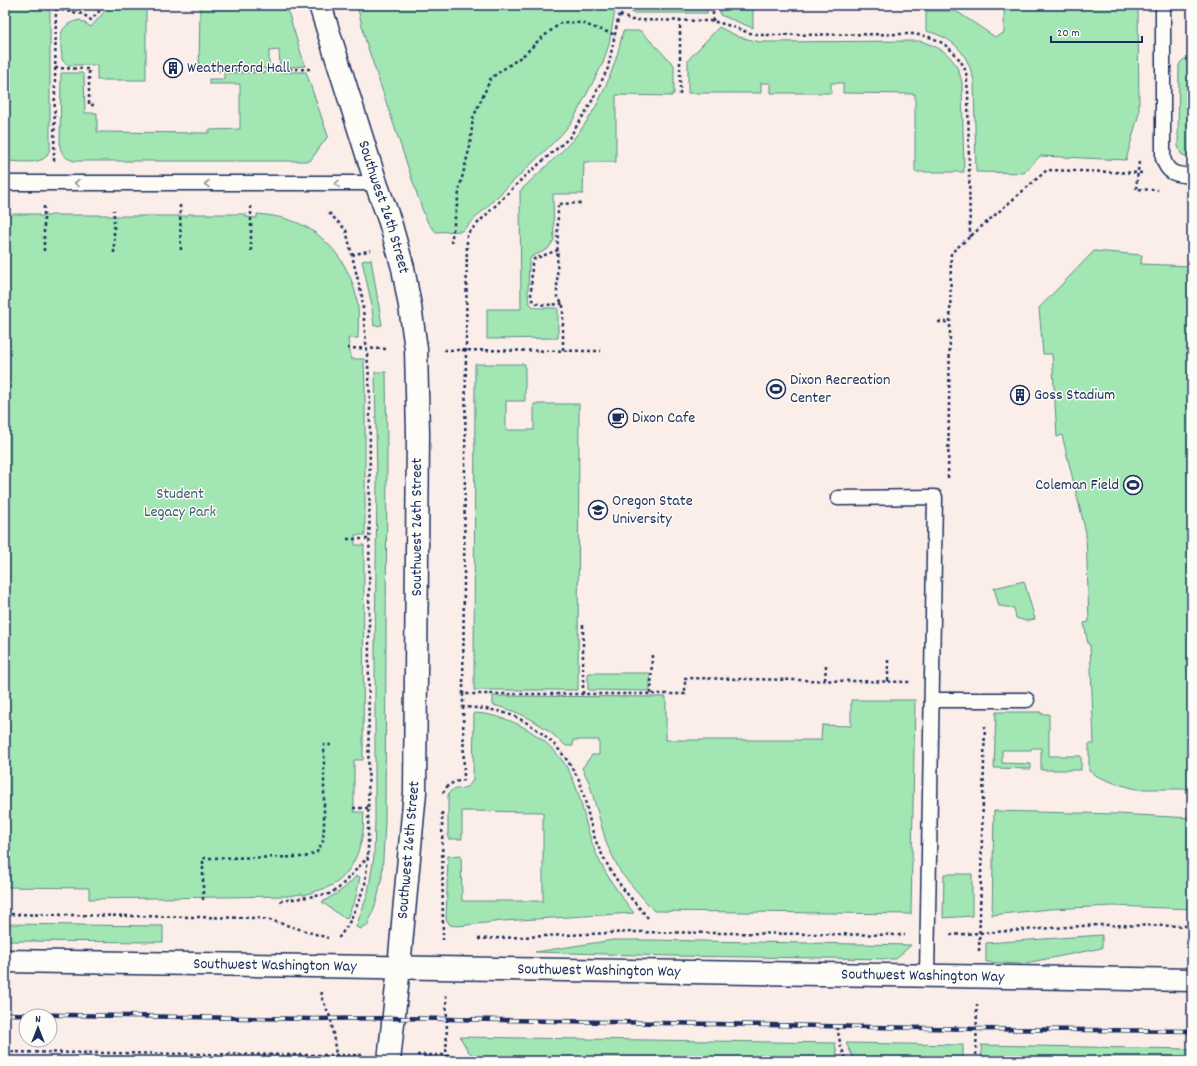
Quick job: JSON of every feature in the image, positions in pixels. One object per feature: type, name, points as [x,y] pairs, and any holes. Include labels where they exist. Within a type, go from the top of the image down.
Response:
[{"type":"street","name":"Southwest 26th Street","points":[[320,5],[376,183],[390,222],[403,268],[416,349],[418,434],[415,792],[402,942],[389,1058]]},
{"type":"street","name":"Southwest Washington Way","points":[[5,962],[1192,980]]},
{"type":"lane","points":[[1163,5],[1163,158],[1165,166],[1173,173],[1192,176]]},
{"type":"lane","points":[[5,183],[376,183]]},
{"type":"lane","points":[[838,498],[935,497],[928,975]]},
{"type":"lane","points":[[932,700],[1026,700]]},
{"type":"path","points":[[51,5],[55,9],[83,14],[91,20],[105,5]]},
{"type":"path","points":[[44,253],[55,68],[56,5]]},
{"type":"path","points":[[443,796],[443,792],[446,787],[452,782],[464,780],[463,694],[467,234],[522,179],[569,138],[590,105],[608,68],[621,5]]},
{"type":"path","points":[[713,5],[713,22]]},
{"type":"path","points":[[620,15],[631,20],[713,22],[727,24],[750,33],[762,35],[913,34],[926,36],[951,49],[960,60],[966,72],[968,91],[970,237]]},
{"type":"path","points":[[680,20],[680,97]]},
{"type":"path","points":[[451,243],[460,186],[470,146],[474,118],[490,78],[525,54],[539,40],[562,22],[580,24],[616,35]]},
{"type":"path","points":[[200,71],[340,67]]},
{"type":"path","points":[[55,68],[89,69],[89,105],[97,105]]},
{"type":"path","points":[[935,497],[948,489],[951,253],[1046,170],[1173,173]]},
{"type":"path","points":[[563,350],[563,304],[557,297],[558,204],[583,203]]},
{"type":"path","points":[[251,204],[251,252]]},
{"type":"path","points":[[180,205],[181,253]]},
{"type":"path","points":[[114,210],[114,253]]},
{"type":"path","points":[[329,213],[346,230],[362,297],[370,401],[368,857],[365,884],[358,903],[348,925],[333,945]]},
{"type":"path","points":[[558,250],[534,259],[532,263],[531,298],[533,302],[537,304],[563,304]]},
{"type":"path","points":[[938,322],[950,322]]},
{"type":"path","points":[[347,348],[601,351]]},
{"type":"path","points":[[347,539],[370,539]]},
{"type":"path","points":[[583,622],[583,694]]},
{"type":"path","points":[[651,694],[652,652]]},
{"type":"path","points":[[888,660],[888,681]]},
{"type":"path","points":[[826,665],[826,680]]},
{"type":"path","points":[[463,694],[685,694],[685,678],[779,678],[932,682]]},
{"type":"path","points":[[976,1061],[986,701]]},
{"type":"path","points":[[463,707],[489,709],[508,714],[528,724],[549,738],[566,758],[579,779],[593,831],[607,865],[619,883],[648,918]]},
{"type":"path","points":[[203,900],[204,858],[305,857],[317,852],[323,841],[324,826],[324,745],[331,745]]},
{"type":"path","points":[[353,808],[368,808]]},
{"type":"path","points":[[442,808],[443,941],[447,1020],[446,1061]]},
{"type":"path","points":[[280,901],[329,894],[339,888],[368,857]]},
{"type":"path","points":[[5,914],[257,918],[337,940],[344,940]]},
{"type":"path","points":[[475,940],[632,932],[936,936],[1097,924],[1192,926]]},
{"type":"path","points":[[402,942],[443,941]]},
{"type":"path","points":[[321,996],[331,1019],[336,1055]]},
{"type":"path","points":[[837,1026],[847,1061]]},
{"type":"path","points":[[5,1052],[294,1056],[336,1055],[389,1058],[446,1056],[464,1061]]},
{"type":"green space","points":[[5,5],[43,5],[50,12],[50,149],[46,157],[40,161],[5,161]]},
{"type":"green space","points":[[110,5],[146,5],[146,80],[97,80],[97,65],[67,65],[62,60],[61,34],[66,26],[72,22],[80,20],[91,27]]},
{"type":"green space","points":[[200,5],[286,5],[305,66],[280,68],[279,50],[269,51],[269,68],[221,69],[221,66],[199,66]]},
{"type":"green space","points":[[357,5],[616,5],[609,44],[603,63],[572,122],[559,137],[462,231],[436,232],[428,223],[422,209],[366,42]]},
{"type":"green space","points":[[632,5],[707,5],[707,13],[632,13]]},
{"type":"green space","points":[[720,5],[753,5],[753,28],[720,15]]},
{"type":"green space","points":[[1004,5],[1138,5],[1139,113],[1126,160],[1040,156],[1024,173],[976,172],[974,81],[971,71],[963,54],[952,42],[926,31],[926,11],[956,11],[995,37],[1004,33]]},
{"type":"green space","points":[[1191,5],[1192,156],[1185,156],[1181,154],[1178,146],[1179,66],[1184,59],[1191,59]]},
{"type":"green space","points":[[719,27],[739,37],[760,42],[920,41],[943,51],[957,67],[962,83],[964,172],[915,172],[915,94],[843,93],[843,83],[831,83],[831,93],[771,93],[771,83],[761,83],[761,93],[688,93],[688,60]]},
{"type":"green space","points":[[623,31],[641,31],[674,65],[674,94],[672,94],[672,96],[616,95],[616,162],[584,162],[583,194],[553,194],[554,240],[548,249],[531,257],[529,262],[528,293],[529,302],[532,306],[537,308],[558,308],[558,338],[487,339],[487,309],[521,309],[520,191],[569,144],[592,113],[611,73]]},
{"type":"green space","points":[[306,72],[328,136],[310,161],[74,161],[64,156],[60,147],[61,73],[82,73],[84,75],[85,113],[97,113],[97,132],[209,133],[209,130],[240,129],[240,84],[209,84],[209,79],[224,79],[224,73]]},
{"type":"green space","name":"Student Legacy Park","points":[[5,214],[38,214],[39,216],[187,216],[188,214],[246,214],[246,217],[257,218],[257,214],[284,218],[306,227],[318,235],[338,255],[345,267],[356,293],[358,307],[358,338],[348,338],[351,359],[364,359],[365,535],[355,535],[355,545],[364,545],[363,760],[354,760],[354,812],[364,812],[362,838],[355,860],[347,873],[332,885],[304,895],[288,896],[89,899],[89,888],[5,887]]},
{"type":"green space","name":"Coleman Field","points":[[1094,251],[1142,255],[1141,264],[1192,266],[1192,789],[1136,789],[1114,783],[1089,771],[1089,744],[1094,744],[1090,645],[1088,644],[1084,623],[1089,622],[1086,533],[1062,435],[1057,437],[1052,354],[1043,354],[1039,308]]},
{"type":"green space","points":[[371,259],[382,325],[374,326],[371,301],[362,261]]},
{"type":"green space","points":[[475,364],[525,364],[525,401],[506,401],[506,430],[534,430],[534,404],[579,404],[578,690],[474,690]]},
{"type":"green space","points":[[375,372],[386,372],[385,822],[382,877],[377,900],[367,927],[364,925],[361,929],[356,927],[368,893],[374,856],[375,819],[377,483]]},
{"type":"green space","points":[[1024,581],[1035,619],[1026,621],[1016,618],[1014,608],[999,606],[994,588]]},
{"type":"green space","points":[[588,673],[650,673],[650,691],[588,690]]},
{"type":"green space","points":[[493,696],[666,697],[666,740],[821,740],[822,725],[851,726],[851,700],[915,700],[911,914],[654,911],[621,873],[607,845],[589,782],[582,768],[592,755],[599,755],[599,740],[573,740],[573,746],[566,746],[541,725],[515,712],[493,705]]},
{"type":"green space","points":[[996,712],[1041,712],[1041,714],[1049,714],[1049,756],[1081,756],[1081,770],[1041,770],[1041,748],[1032,748],[1031,750],[1002,750],[1002,763],[1031,764],[1031,769],[994,768]]},
{"type":"green space","points":[[474,713],[490,715],[522,726],[536,735],[560,758],[576,787],[590,836],[600,862],[634,913],[503,921],[458,926],[450,925],[446,919],[448,856],[461,855],[462,901],[543,901],[543,812],[462,811],[462,839],[448,839],[449,792],[467,787],[473,780]]},
{"type":"green space","points":[[994,811],[1117,814],[1192,818],[1192,909],[1114,906],[1050,909],[992,915]]},
{"type":"green space","points":[[944,874],[972,874],[972,916],[943,918]]},
{"type":"green space","points":[[356,876],[360,877],[356,897],[347,918],[341,916],[322,902],[348,885]]},
{"type":"green space","points":[[5,924],[163,926],[163,942],[5,941]]},
{"type":"green space","points":[[1102,935],[1102,948],[1021,964],[986,962],[986,943]]},
{"type":"green space","points":[[613,940],[911,945],[896,959],[673,956],[535,952]]},
{"type":"green space","points":[[460,1037],[835,1043],[837,1055],[835,1061],[686,1061],[476,1058],[468,1051]]},
{"type":"green space","points":[[846,1043],[963,1045],[963,1061],[855,1061]]},
{"type":"green space","points":[[981,1045],[1192,1049],[1192,1061],[982,1061]]},
{"type":"railway","points":[[5,1014],[313,1019],[393,1018],[976,1029],[1192,1031]]},
{"type":"place","name":"Weatherford Hall","points":[[173,68]]},
{"type":"place","name":"Dixon Recreation Center","points":[[776,389]]},
{"type":"place","name":"Goss Stadium","points":[[1020,395]]},
{"type":"place","name":"Dixon Cafe","points":[[618,418]]},
{"type":"place","name":"Coleman Field","points":[[1133,485]]},
{"type":"place","name":"Oregon State University","points":[[598,510]]}]
